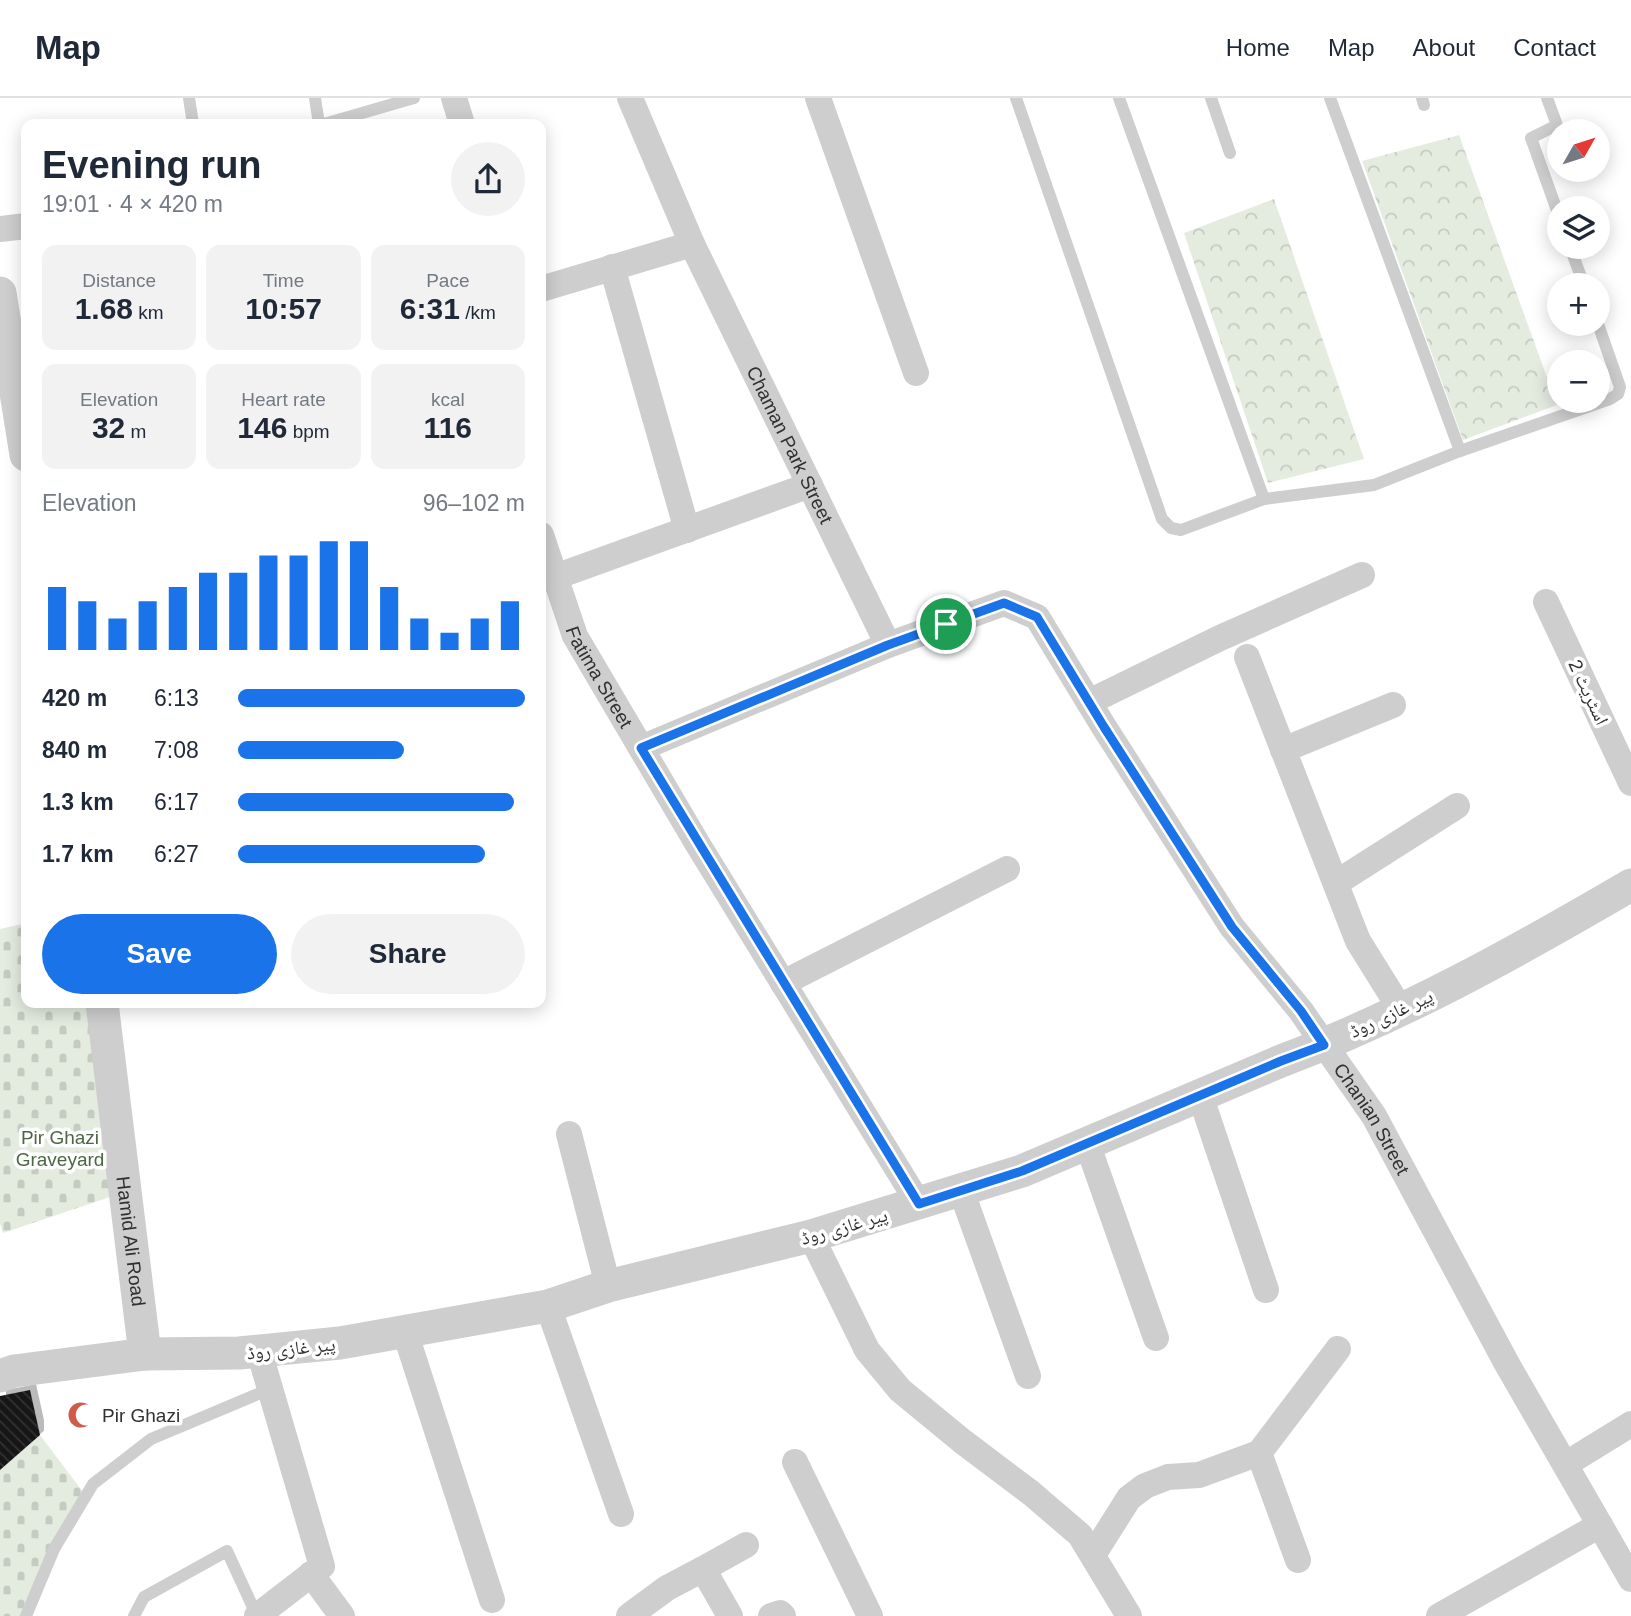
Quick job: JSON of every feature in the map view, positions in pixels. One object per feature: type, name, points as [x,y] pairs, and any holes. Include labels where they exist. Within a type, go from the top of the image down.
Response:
[{"type":"street","points":[[454,98],[460,119]]},
{"type":"street","name":"Chaman Park Street","points":[[630,98],[692,244],[888,645]]},
{"type":"street","points":[[818,98],[916,373]]},
{"type":"street","points":[[0,229],[21,227]]},
{"type":"street","points":[[546,287],[692,244]]},
{"type":"street","points":[[612,267],[687,530]]},
{"type":"street","points":[[0,293],[21,399]]},
{"type":"street","points":[[555,577],[810,485]]},
{"type":"street","name":"Fatima Street","points":[[546,550],[575,636],[919,1204]]},
{"type":"street","points":[[1089,702],[1220,638],[1362,575]]},
{"type":"street","name":"اسٹریٹ 2","points":[[1546,602],[1631,783]]},
{"type":"street","name":"Chanian Street","points":[[641,748],[888,645],[1004,603],[1037,617],[1232,927],[1301,1011],[1374,1116],[1507,1364],[1631,1579]]},
{"type":"street","points":[[1247,657],[1358,941],[1401,1010]]},
{"type":"street","points":[[1283,750],[1393,705]]},
{"type":"street","points":[[1336,883],[1457,806]]},
{"type":"street","points":[[783,983],[1007,869]]},
{"type":"street","name":"پیر غازی روڈ","points":[[0,1376],[14,1371],[145,1353],[259,1351],[340,1343],[548,1306],[608,1286],[811,1236],[919,1204],[1022,1171],[1324,1045],[1401,1010],[1502,958],[1631,885]]},
{"type":"street","name":"Hamid Ali Road","points":[[104,1008],[145,1353]]},
{"type":"street","points":[[1200,1095],[1266,1290]]},
{"type":"street","points":[[569,1134],[608,1286]]},
{"type":"street","points":[[1087,1143],[1156,1338]]},
{"type":"street","points":[[961,1190],[1028,1376]]},
{"type":"street","points":[[811,1236],[867,1350],[900,1390],[1080,1535],[1129,1616]]},
{"type":"street","points":[[548,1306],[621,1514]]},
{"type":"street","points":[[405,1332],[492,1600]]},
{"type":"street","points":[[1093,1555],[1129,1498],[1145,1486],[1168,1476],[1199,1475],[1259,1453],[1338,1349]]},
{"type":"street","points":[[257,1616],[322,1566],[259,1351]]},
{"type":"street","points":[[1566,1464],[1631,1424]]},
{"type":"street","points":[[1259,1453],[1298,1560]]},
{"type":"street","points":[[795,1462],[870,1616]]},
{"type":"street","points":[[1439,1616],[1600,1525]]},
{"type":"street","points":[[629,1616],[667,1588],[746,1545]]},
{"type":"street","points":[[703,1569],[730,1616]]},
{"type":"street","points":[[311,1574],[342,1616]]},
{"type":"street","points":[[771,1616],[780,1613],[783,1616]]},
{"type":"lane","points":[[190,98],[192,119]]},
{"type":"lane","points":[[315,98],[320,119]]},
{"type":"lane","points":[[339,119],[414,98]]},
{"type":"lane","points":[[1016,98],[1163,519],[1171,528],[1181,530],[1264,499],[1374,485],[1460,451],[1610,399],[1618,394],[1620,387],[1602,336]]},
{"type":"lane","points":[[1119,98],[1264,499]]},
{"type":"lane","points":[[1211,98],[1230,153]]},
{"type":"lane","points":[[1330,98],[1460,451]]},
{"type":"lane","points":[[1547,98],[1557,125],[1531,138],[1552,196]]},
{"type":"lane","points":[[26,1616],[54,1549],[93,1484],[151,1439],[270,1389]]},
{"type":"lane","points":[[134,1616],[144,1597],[227,1551],[257,1616]]},
{"type":"green space","points":[[1459,135],[1547,377],[1547,409],[1463,440],[1362,161]]},
{"type":"green space","points":[[1274,199],[1364,459],[1268,483],[1184,233]]},
{"type":"green space","name":"Pir Ghazi Graveyard","points":[[21,924],[21,1008],[104,1008],[125,1192],[3,1233],[0,1224],[0,929]]},
{"type":"green space","points":[[40,1435],[86,1496],[29,1616],[0,1616],[0,1470]]},
{"type":"building","points":[[30,1390],[40,1435],[0,1470],[0,1396]]},
{"type":"place","name":"Pir Ghazi","points":[[81,1415]]},
{"type":"route","points":[[1004,603],[1037,617],[1232,927],[1301,1011],[1324,1045],[1022,1171],[919,1204],[697,844],[641,748],[888,645],[946,624],[1004,603]]}]
